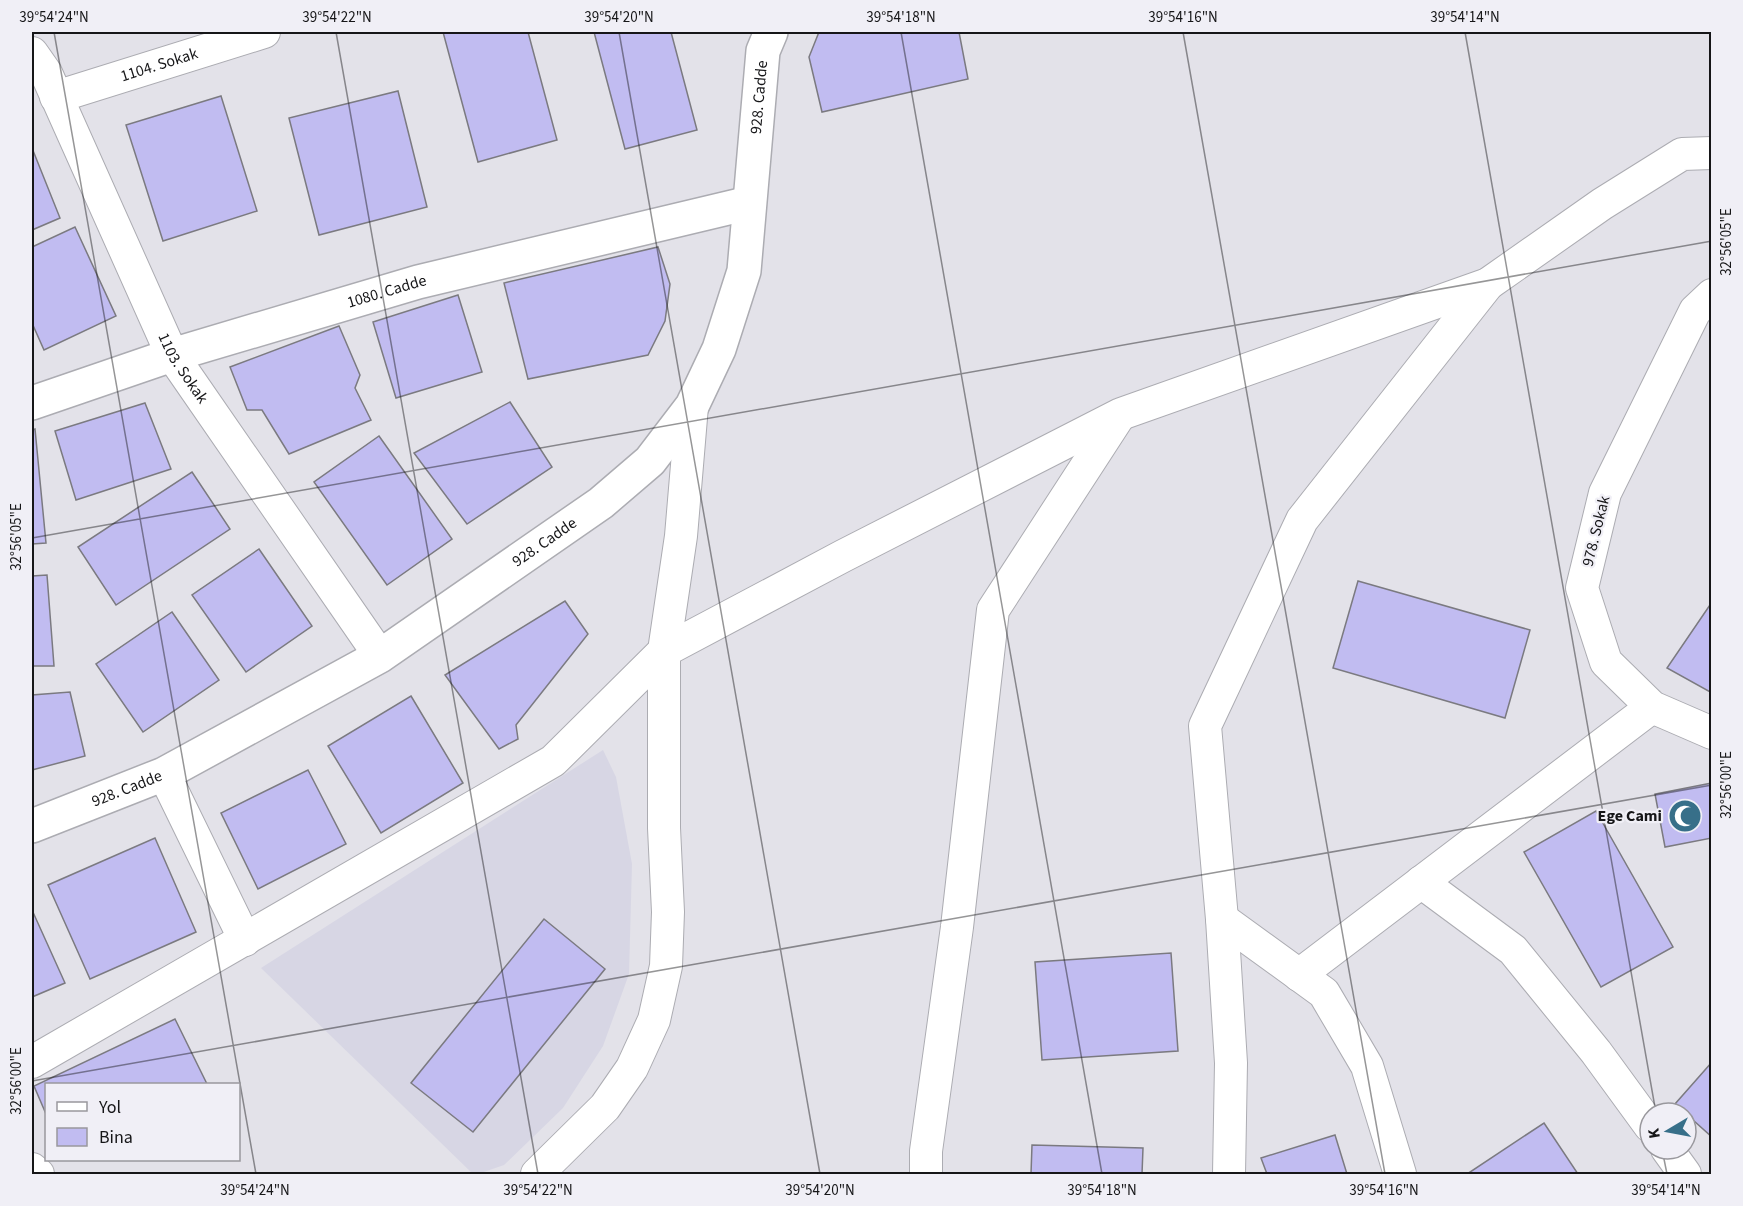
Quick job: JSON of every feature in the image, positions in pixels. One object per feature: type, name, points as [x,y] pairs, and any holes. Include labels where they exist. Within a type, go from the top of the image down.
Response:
[{"type":"street","name":"1104. Sokak","points":[[56,97],[264,32]]},
{"type":"street","name":"928. Cadde","points":[[32,826],[164,774],[380,656],[601,503],[650,461],[692,406],[719,349],[744,271],[763,51],[771,32]]},
{"type":"street","name":"1103. Sokak","points":[[32,53],[46,73],[172,355],[380,656]]},
{"type":"street","points":[[32,1062],[553,761],[664,651],[843,556],[1121,414],[1488,284],[1602,204],[1682,154],[1712,153]]},
{"type":"street","name":"1080. Cadde","points":[[32,403],[172,355],[418,282],[749,203]]},
{"type":"street","points":[[1229,1174],[1231,1063],[1222,919],[1205,726],[1302,520],[1488,284]]},
{"type":"street","name":"978. Sokak","points":[[1712,295],[1695,311],[1605,493],[1582,588],[1606,662],[1652,706],[1712,733]]},
{"type":"street","points":[[537,1174],[605,1107],[632,1068],[654,1020],[666,966],[668,923],[664,828],[664,651],[681,536],[692,406]]},
{"type":"street","points":[[926,1174],[926,1151],[957,927],[993,610],[1121,414]]},
{"type":"street","points":[[1299,975],[1652,706]]},
{"type":"street","points":[[164,774],[245,940]]},
{"type":"street","points":[[1421,882],[1513,950],[1596,1052],[1638,1110]]},
{"type":"street","points":[[1222,919],[1324,993],[1367,1066],[1400,1174]]},
{"type":"street","points":[[1676,1161],[1685,1174]]},
{"type":"street","points":[[32,1169],[38,1174]]},
{"type":"shaded area","points":[[603,750],[616,777],[632,864],[629,974],[603,1046],[563,1108],[504,1165],[473,1174],[261,968]]},
{"type":"building","points":[[443,32],[528,32],[557,140],[478,162]]},
{"type":"building","points":[[594,32],[671,32],[697,130],[625,149]]},
{"type":"building","points":[[819,32],[959,32],[968,79],[822,112],[809,57]]},
{"type":"building","points":[[398,91],[427,207],[319,235],[289,118]]},
{"type":"building","points":[[221,96],[257,211],[163,241],[126,125]]},
{"type":"building","points":[[32,148],[60,218],[32,230]]},
{"type":"building","points":[[75,227],[116,316],[44,350],[32,323],[32,247]]},
{"type":"building","points":[[658,247],[670,284],[665,321],[648,355],[528,379],[504,283]]},
{"type":"building","points":[[458,295],[482,372],[396,398],[373,322]]},
{"type":"building","points":[[339,326],[360,375],[355,388],[371,420],[289,454],[262,410],[247,410],[230,367]]},
{"type":"building","points":[[510,402],[552,467],[467,524],[414,453]]},
{"type":"building","points":[[145,403],[171,469],[76,500],[55,431]]},
{"type":"building","points":[[35,429],[46,543],[32,544],[32,430]]},
{"type":"building","points":[[379,436],[452,539],[387,585],[314,482]]},
{"type":"building","points":[[192,472],[230,529],[116,605],[78,547]]},
{"type":"building","points":[[259,549],[312,626],[246,672],[192,595]]},
{"type":"building","points":[[47,575],[54,666],[32,666],[32,576]]},
{"type":"building","points":[[1358,581],[1530,630],[1505,718],[1333,668]]},
{"type":"building","points":[[565,601],[588,634],[516,725],[518,739],[499,749],[445,675]]},
{"type":"building","points":[[1712,602],[1712,693],[1667,668]]},
{"type":"building","points":[[172,612],[219,680],[143,732],[96,664]]},
{"type":"building","points":[[70,692],[85,756],[32,770],[32,695]]},
{"type":"building","points":[[411,696],[463,783],[381,833],[328,746]]},
{"type":"building","points":[[308,770],[346,844],[258,889],[221,813]]},
{"type":"building","name":"Ege Cami","points":[[1712,783],[1712,838],[1665,847],[1655,794]]},
{"type":"building","points":[[1596,811],[1673,947],[1601,987],[1524,852]]},
{"type":"building","points":[[155,838],[196,932],[90,979],[48,885]]},
{"type":"building","points":[[32,910],[65,983],[32,997]]},
{"type":"building","points":[[544,919],[605,969],[473,1132],[411,1083]]},
{"type":"building","points":[[1171,953],[1178,1051],[1042,1060],[1035,962]]},
{"type":"building","points":[[175,1019],[207,1083],[45,1083],[45,1112],[34,1086]]},
{"type":"building","points":[[1712,1062],[1712,1137],[1698,1125],[1698,1101],[1678,1101]]},
{"type":"building","points":[[1544,1123],[1578,1174],[1467,1174]]},
{"type":"building","points":[[1335,1135],[1347,1174],[1267,1174],[1261,1158]]},
{"type":"building","points":[[1032,1145],[1143,1148],[1142,1174],[1031,1174]]},
{"type":"place","name":"Ege Cami","points":[[1685,816]]}]
